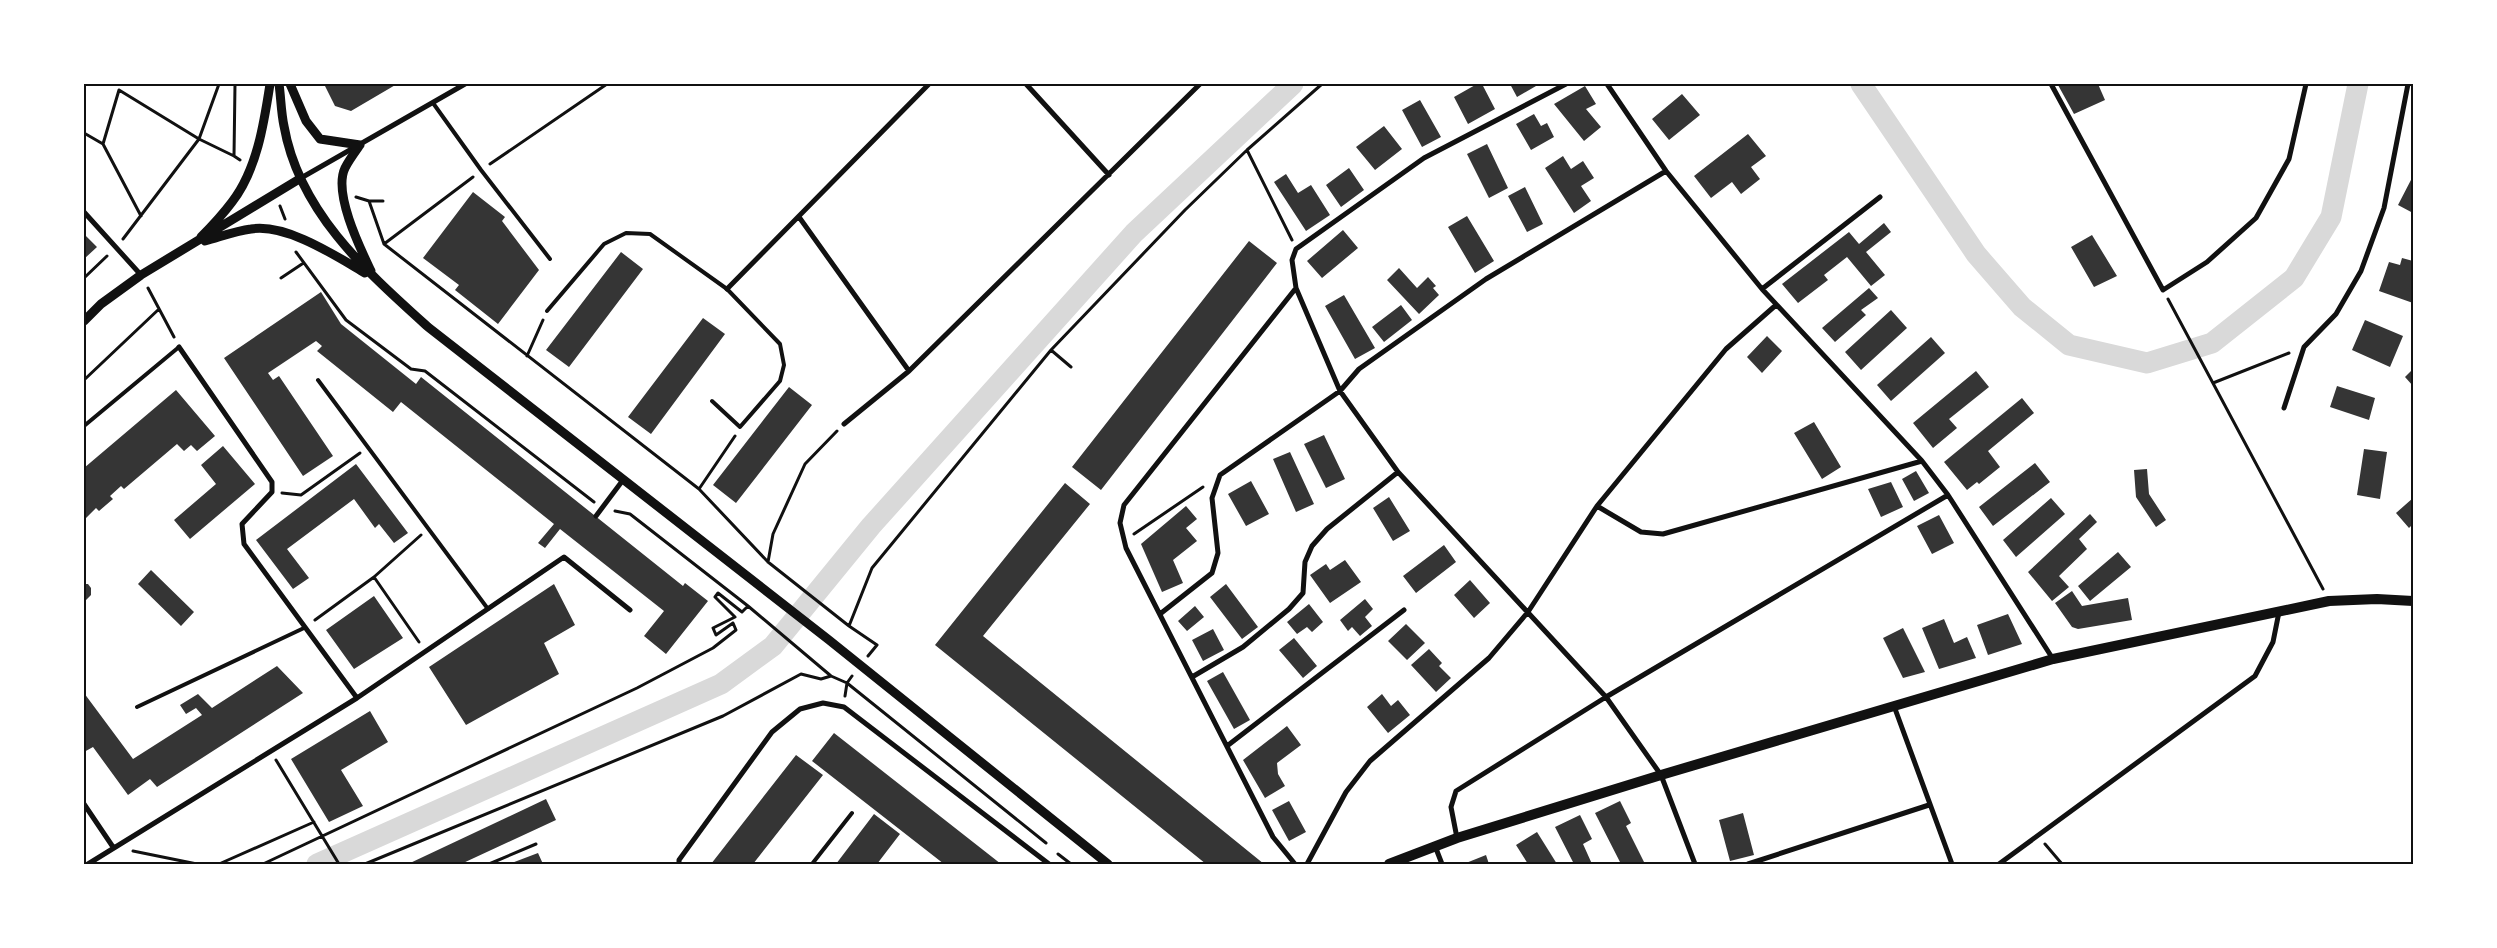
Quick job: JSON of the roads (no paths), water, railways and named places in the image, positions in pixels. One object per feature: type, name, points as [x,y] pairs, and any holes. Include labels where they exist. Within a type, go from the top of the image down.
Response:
[{"type":"main road","points":[[1389,864],[1457,838],[1660,775],[2053,659],[2329,601],[2377,599],[2413,601]]},
{"type":"street","points":[[195,244],[234,201],[252,167],[270,84]]},
{"type":"street","points":[[279,84],[284,127],[302,178],[323,219],[374,278],[428,327],[829,640],[1108,864]]},
{"type":"street","points":[[290,84],[306,121],[320,139],[360,145]]},
{"type":"street","points":[[84,321],[101,304],[141,275],[302,178],[465,84]]},
{"type":"street","points":[[727,289],[929,84]]},
{"type":"street","points":[[1026,84],[1109,175]]},
{"type":"street","points":[[844,424],[909,371],[1200,84]]},
{"type":"street","points":[[1566,84],[1424,158],[1296,249],[1292,260],[1296,288],[1340,391],[1398,472],[1606,697],[1660,775],[1695,864]]},
{"type":"street","points":[[1607,84],[1666,171],[1762,289],[1922,461],[1948,495],[2053,659]]},
{"type":"street","points":[[2051,84],[2163,290],[2207,262],[2256,218],[2289,159],[2306,84]]},
{"type":"street","points":[[2284,408],[2304,347],[2336,314],[2361,271],[2384,208],[2408,84]]},
{"type":"street","points":[[360,145],[344,169],[343,193],[350,225],[374,278]]},
{"type":"street","points":[[1160,614],[1212,573],[1218,553],[1212,498],[1220,476],[1340,391],[1359,370],[1486,279],[1666,171]]},
{"type":"street","points":[[1762,289],[1880,197]]},
{"type":"street","points":[[84,212],[141,275]]},
{"type":"street","points":[[799,217],[909,371]]},
{"type":"street","points":[[195,244],[252,228],[285,232],[320,247],[374,278]]},
{"type":"street","points":[[1295,864],[1273,837],[1126,548],[1120,522],[1124,505],[1296,288]]},
{"type":"street","points":[[1308,864],[1346,792],[1370,761],[1489,658],[1528,612],[1597,506],[1726,349],[1776,305]]},
{"type":"street","points":[[179,347],[272,482],[272,492],[242,524],[244,544],[357,698]]},
{"type":"street","points":[[1597,506],[1641,532],[1663,534],[1922,461]]},
{"type":"street","points":[[1192,677],[1243,647],[1289,609],[1303,594],[1305,562],[1312,546],[1327,529],[1398,472]]},
{"type":"street","points":[[596,516],[623,480]]},
{"type":"street","points":[[1457,838],[1451,807],[1456,792],[1606,697],[1948,495]]},
{"type":"street","points":[[88,864],[357,698],[564,557],[630,610]]},
{"type":"street","points":[[1227,746],[1404,610]]},
{"type":"street","points":[[2000,864],[2255,676],[2273,642],[2279,611]]},
{"type":"street","points":[[679,864],[679,860],[772,732],[800,709],[823,703],[844,707],[1049,864]]},
{"type":"street","points":[[1894,705],[1952,864]]},
{"type":"street","points":[[84,804],[113,847]]},
{"type":"street","points":[[1748,864],[1929,805]]},
{"type":"street","points":[[1435,846],[1442,864]]},
{"type":"lane","points":[[434,103],[481,170],[550,260]]},
{"type":"lane","points":[[547,310],[604,244],[626,233],[650,234],[727,289],[780,344],[784,365],[780,381],[740,427],[712,401]]},
{"type":"lane","points":[[84,426],[179,347]]},
{"type":"lane","points":[[318,380],[488,609]]},
{"type":"lane","points":[[136,708],[304,628]]},
{"type":"lane","points":[[812,864],[852,813]]},
{"type":"waterway","points":[[317,864],[721,684],[773,646],[871,526],[1134,233],[1293,84]]},
{"type":"waterway","points":[[1861,84],[1976,254],[2022,307],[2069,345],[2147,363],[2212,343],[2294,278],[2331,217],[2358,84]]}]
